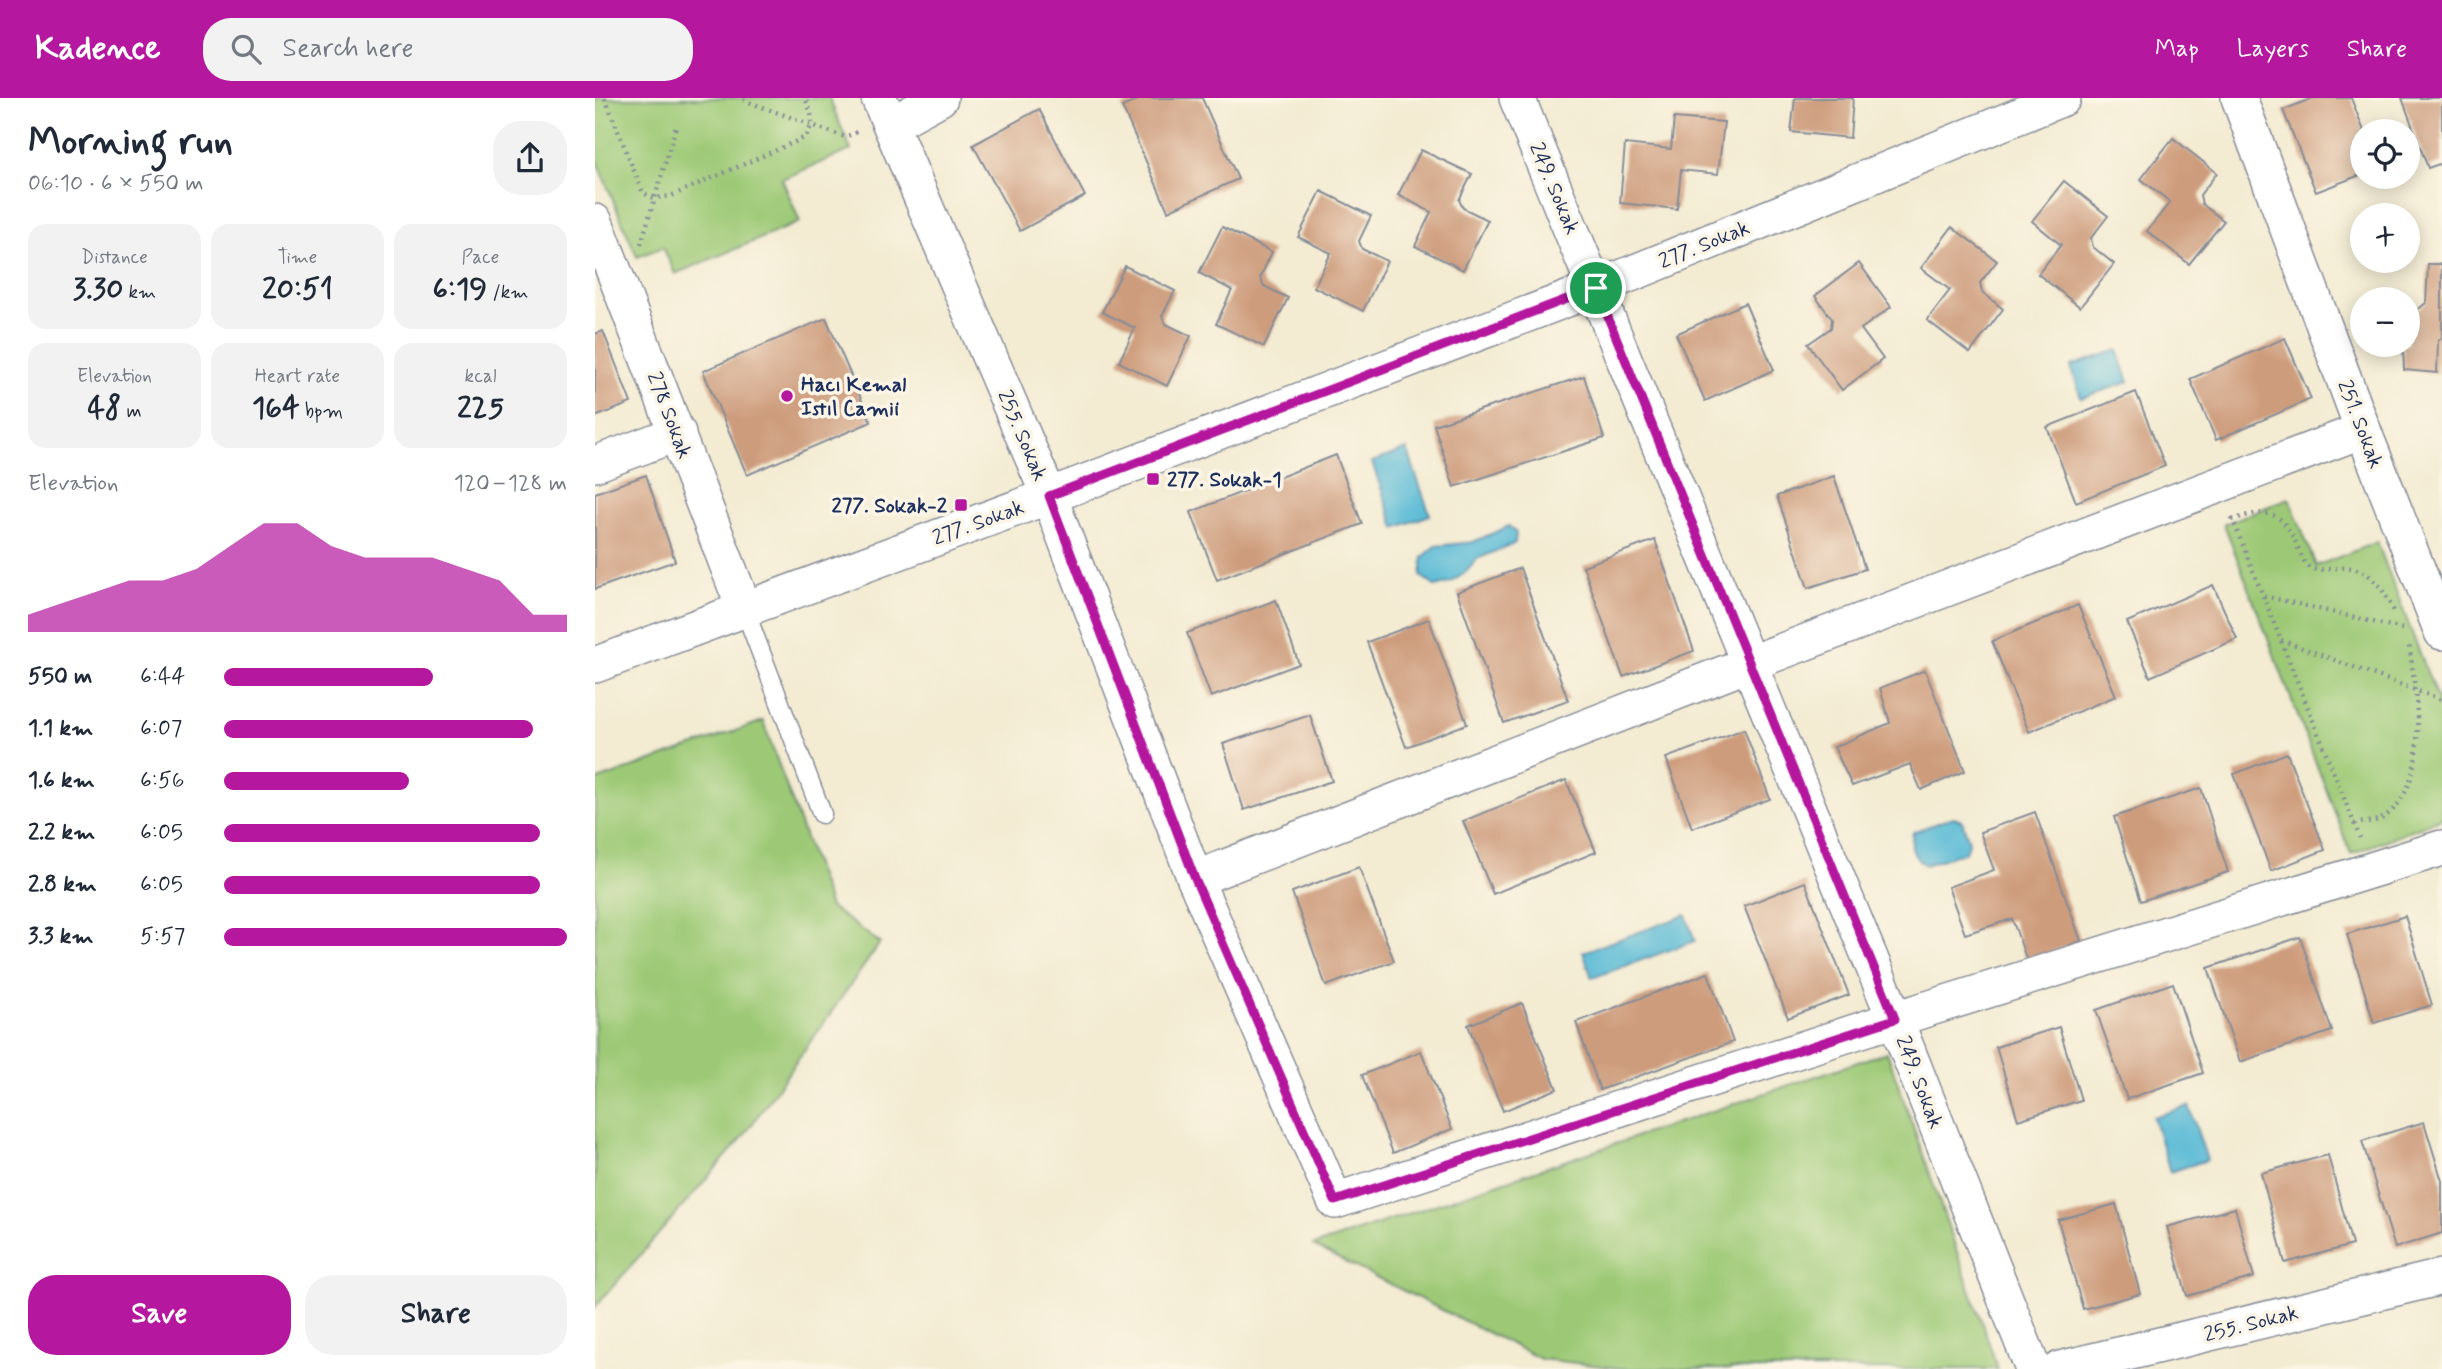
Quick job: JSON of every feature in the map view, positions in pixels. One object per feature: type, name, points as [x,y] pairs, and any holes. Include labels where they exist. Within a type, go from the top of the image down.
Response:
[{"type":"street","points":[[886,113],[940,98]]},
{"type":"street","name":"249. Sokak","points":[[1517,98],[1751,663],[2033,1369]]},
{"type":"street","name":"277. Sokak","points":[[595,665],[1596,288],[2063,98]]},
{"type":"street","name":"251. Sokak","points":[[2239,98],[2442,632]]},
{"type":"street","name":"255. Sokak","points":[[886,113],[1049,496],[1195,879],[1335,1201],[1895,1019]]},
{"type":"street","name":"278 Sokak","points":[[595,222],[744,608]]},
{"type":"street","points":[[1195,879],[1751,663],[2363,430]]},
{"type":"street","points":[[595,464],[678,433]]},
{"type":"street","points":[[1895,1019],[2442,848]]},
{"type":"street","name":"255. Sokak","points":[[2060,1369],[2442,1277]]},
{"type":"lane","points":[[744,608],[822,814]]},
{"type":"path","points":[[605,98],[643,193],[654,198],[671,196],[806,137],[813,126],[805,98]]},
{"type":"path","points":[[743,100],[845,137],[886,113]]},
{"type":"path","points":[[613,267],[637,257],[676,127]]},
{"type":"path","points":[[2217,485],[2371,870]]},
{"type":"path","points":[[2232,520],[2246,515],[2272,514],[2286,523],[2305,564],[2313,569],[2352,566],[2372,576],[2409,641],[2418,739],[2413,771],[2401,801],[2380,820],[2354,824]]},
{"type":"path","points":[[2263,596],[2403,629]]},
{"type":"path","points":[[2280,640],[2442,701]]},
{"type":"green space","points":[[595,98],[829,98],[851,150],[782,179],[800,222],[675,274],[663,247],[637,257],[595,157]]},
{"type":"green space","points":[[2289,498],[2316,566],[2377,542],[2442,711],[2442,818],[2351,854],[2224,524]]},
{"type":"green space","points":[[763,721],[830,907],[880,943],[743,1137],[595,1307],[595,781]]},
{"type":"green space","points":[[1887,1052],[1998,1369],[1627,1369],[1541,1359],[1313,1246]]},
{"type":"water","points":[[2118,350],[2129,382],[2081,398],[2071,366]]},
{"type":"water","points":[[1407,449],[1430,515],[1395,528],[1372,462]]},
{"type":"water","points":[[1509,526],[1516,533],[1515,543],[1477,559],[1452,582],[1436,587],[1421,576],[1423,557],[1436,546],[1473,542]]},
{"type":"water","points":[[1953,817],[1962,821],[1969,841],[1965,852],[1925,865],[1913,851],[1913,832]]},
{"type":"water","points":[[1686,915],[1695,941],[1592,978],[1583,952]]},
{"type":"water","points":[[2189,1106],[2207,1160],[2170,1172],[2153,1117]]},
{"type":"building","points":[[1142,98],[1202,98],[1238,179],[1168,211],[1122,107]]},
{"type":"building","points":[[1795,98],[1853,98],[1850,138],[1791,132]]},
{"type":"building","points":[[2313,98],[2351,98],[2359,119],[2350,119],[2350,179],[2316,192],[2283,110]]},
{"type":"building","points":[[2402,98],[2442,98],[2442,163],[2428,168],[2420,146],[2420,119],[2410,119]]},
{"type":"building","points":[[1039,109],[1085,196],[1020,231],[973,145]]},
{"type":"building","points":[[1674,118],[1724,122],[1718,174],[1681,170],[1677,209],[1620,203],[1625,144],[1671,149]]},
{"type":"building","points":[[2173,138],[2217,173],[2200,195],[2202,204],[2224,221],[2189,264],[2147,231],[2170,202],[2141,179]]},
{"type":"building","points":[[1421,150],[1472,174],[1459,200],[1463,208],[1488,220],[1463,270],[1415,246],[1431,212],[1398,195]]},
{"type":"building","points":[[2064,181],[2108,216],[2091,238],[2093,247],[2114,264],[2080,307],[2038,274],[2061,245],[2032,221]]},
{"type":"building","points":[[1321,191],[1371,216],[1359,241],[1362,249],[1387,261],[1363,311],[1314,287],[1331,253],[1298,237]]},
{"type":"building","points":[[1222,227],[1272,252],[1260,278],[1264,286],[1288,298],[1264,347],[1216,324],[1232,290],[1199,273]]},
{"type":"building","points":[[1952,227],[1997,261],[1980,283],[1982,292],[2003,309],[1970,353],[1927,320],[1950,290],[1921,268]]},
{"type":"building","points":[[1859,263],[1891,307],[1861,329],[1883,359],[1842,390],[1808,344],[1831,328],[1832,319],[1815,296]]},
{"type":"building","points":[[2428,264],[2442,264],[2442,338],[2438,341],[2437,373],[2404,370],[2403,357],[2420,357],[2420,308],[2426,303]]},
{"type":"building","points":[[1125,266],[1175,291],[1162,316],[1166,324],[1191,336],[1167,386],[1119,362],[1135,328],[1102,312]]},
{"type":"building","points":[[1745,303],[1774,370],[1705,401],[1676,334]]},
{"type":"building","name":"Hacı Kemal Istıl Camii","points":[[826,318],[871,422],[747,475],[703,371]]},
{"type":"building","points":[[603,331],[631,403],[595,417],[595,334]]},
{"type":"building","points":[[2285,338],[2311,399],[2216,440],[2190,379]]},
{"type":"building","points":[[1584,376],[1604,438],[1454,487],[1434,425]]},
{"type":"building","points":[[2136,392],[2165,466],[2076,502],[2047,427]]},
{"type":"building","points":[[1336,455],[1362,524],[1217,580],[1191,512]]},
{"type":"building","points":[[646,475],[675,561],[595,589],[595,493]]},
{"type":"building","points":[[1834,476],[1865,569],[1808,588],[1777,496]]},
{"type":"building","points":[[1655,540],[1694,651],[1623,677],[1583,566]]},
{"type":"building","points":[[1520,568],[1568,700],[1504,723],[1457,592]]},
{"type":"building","points":[[2213,585],[2237,639],[2150,677],[2127,622]]},
{"type":"building","points":[[1276,600],[1299,664],[1211,697],[1187,633]]},
{"type":"building","points":[[2078,605],[2116,696],[2029,732],[1992,641]]},
{"type":"building","points":[[1429,619],[1467,724],[1406,747],[1367,642]]},
{"type":"building","points":[[1925,670],[1965,771],[1921,790],[1910,764],[1852,786],[1834,747],[1890,723],[1880,688]]},
{"type":"building","points":[[1310,715],[1332,781],[1244,810],[1223,744]]},
{"type":"building","points":[[1744,729],[1770,799],[1692,828],[1666,758]]},
{"type":"building","points":[[2287,753],[2325,850],[2271,871],[2234,774]]},
{"type":"building","points":[[1566,780],[1596,852],[1493,894],[1463,821]]},
{"type":"building","points":[[2201,788],[2228,872],[2141,901],[2114,817]]},
{"type":"building","points":[[2035,812],[2081,941],[2027,961],[2012,919],[1965,934],[1948,887],[1994,870],[1980,832]]},
{"type":"building","points":[[1359,867],[1394,961],[1326,986],[1292,892]]},
{"type":"building","points":[[1805,882],[1849,995],[1788,1018],[1744,906]]},
{"type":"building","points":[[2405,916],[2432,1005],[2374,1023],[2347,934]]},
{"type":"building","points":[[2300,937],[2332,1031],[2240,1062],[2208,968]]},
{"type":"building","points":[[1708,973],[1733,1042],[1600,1090],[1576,1022]]},
{"type":"building","points":[[2173,983],[2203,1073],[2127,1099],[2096,1010]]},
{"type":"building","points":[[1522,1003],[1557,1089],[1503,1111],[1468,1025]]},
{"type":"building","points":[[2059,1027],[2081,1100],[2018,1120],[1996,1047]]},
{"type":"building","points":[[1421,1051],[1452,1129],[1393,1153],[1362,1075]]},
{"type":"building","points":[[2424,1122],[2442,1181],[2442,1233],[2395,1248],[2362,1141]]},
{"type":"building","points":[[2328,1155],[2352,1245],[2285,1263],[2261,1173]]},
{"type":"building","points":[[2116,1204],[2140,1294],[2083,1309],[2058,1220]]},
{"type":"building","points":[[2235,1208],[2254,1277],[2187,1296],[2167,1227]]},
{"type":"place","name":"Hacı Kemal Istıl Camii","points":[[787,396]]},
{"type":"place","name":"277. Sokak-1","points":[[1153,479]]},
{"type":"place","name":"277. Sokak-2","points":[[961,505]]},
{"type":"route","points":[[1596,288],[1895,1019],[1335,1201],[1195,879],[1049,496],[1596,288]]}]
